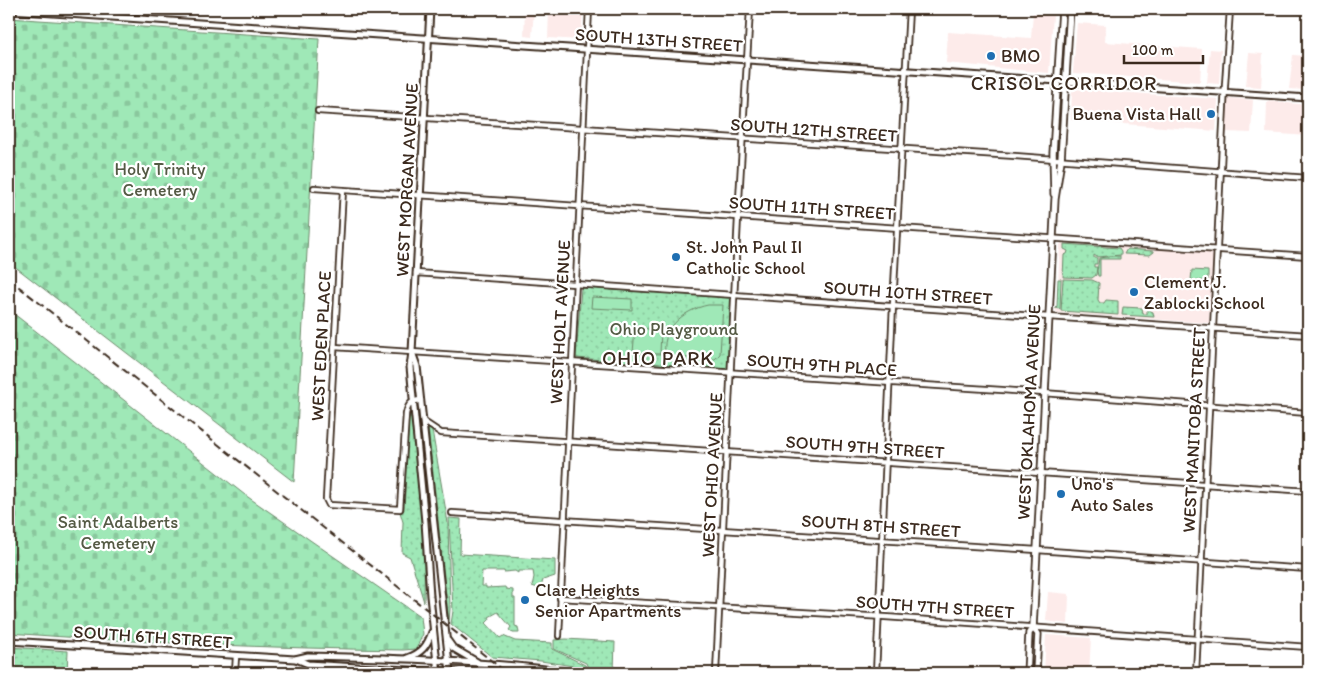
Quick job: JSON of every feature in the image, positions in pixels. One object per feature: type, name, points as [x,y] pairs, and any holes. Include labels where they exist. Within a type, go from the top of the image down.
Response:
[{"type":"main road","name":"WEST OKLAHOMA AVENUE","points":[[1055,198],[1053,159],[1056,80],[1062,9]]},
{"type":"main road","name":"WEST OKLAHOMA AVENUE","points":[[1027,673],[1029,633],[1033,628],[1055,198],[1061,160],[1070,9]]},
{"type":"main road","name":"WEST OKLAHOMA AVENUE","points":[[1033,628],[1038,634],[1036,673]]},
{"type":"street","points":[[110,9],[110,17]]},
{"type":"street","name":"WEST MORGAN AVENUE","points":[[430,9],[410,367],[437,662]]},
{"type":"street","name":"WEST HOLT AVENUE","points":[[559,636],[589,9]]},
{"type":"street","name":"WEST OHIO AVENUE","points":[[716,673],[750,9]]},
{"type":"street","points":[[876,673],[905,70],[910,9]]},
{"type":"street","name":"WEST MANITOBA STREET","points":[[1196,673],[1224,92],[1230,9]]},
{"type":"street","points":[[1292,9],[1308,10]]},
{"type":"street","name":"SOUTH 13TH STREET","points":[[9,10],[1308,98]]},
{"type":"street","name":"SOUTH 12TH STREET","points":[[318,110],[1308,178]]},
{"type":"street","name":"SOUTH 11TH STREET","points":[[314,188],[1308,256]]},
{"type":"street","name":"WEST EDEN PLACE","points":[[343,190],[327,503],[330,505],[400,509],[406,414],[408,405],[413,401]]},
{"type":"street","name":"SOUTH 10TH STREET","points":[[416,273],[1308,335]]},
{"type":"street","name":"SOUTH 9TH PLACE","points":[[334,347],[890,383],[1308,413]]},
{"type":"street","name":"WEST MORGAN AVENUE","points":[[412,352],[417,366],[424,421],[449,662]]},
{"type":"street","points":[[413,401],[421,400]]},
{"type":"street","name":"SOUTH 9TH STREET","points":[[424,421],[441,433],[1308,490]]},
{"type":"street","name":"SOUTH 8TH STREET","points":[[452,512],[1308,569]]},
{"type":"street","name":"SOUTH 7TH STREET","points":[[560,598],[878,617],[1308,647]]},
{"type":"street","points":[[405,659],[417,655],[423,650],[428,644],[433,629]]},
{"type":"street","points":[[447,640],[453,648],[479,664]]},
{"type":"street","name":"SOUTH 6TH STREET","points":[[9,641],[295,659],[308,656],[405,659],[520,666],[578,673]]},
{"type":"street","points":[[235,673],[236,656]]},
{"type":"street","name":"SOUTH 6TH STREET","points":[[295,659],[308,664],[456,673]]},
{"type":"street","points":[[437,662],[438,673]]},
{"type":"street","points":[[449,662],[450,673]]},
{"type":"shaded area","points":[[525,9],[534,9],[532,37],[524,36]]},
{"type":"shaded area","points":[[549,9],[583,9],[581,40],[548,38]]},
{"type":"shaded area","points":[[1033,13],[1053,15],[1049,73],[946,63],[948,32],[1031,38]]},
{"type":"shaded area","points":[[1077,23],[1106,25],[1105,42],[1202,49],[1200,82],[1073,73]]},
{"type":"shaded area","points":[[1210,49],[1221,50],[1219,84],[1207,83]]},
{"type":"shaded area","points":[[1249,53],[1263,54],[1261,87],[1246,86]]},
{"type":"shaded area","points":[[1293,55],[1308,56],[1308,90],[1289,89]]},
{"type":"shaded area","points":[[1072,89],[1218,99],[1216,131],[1071,120]]},
{"type":"shaded area","points":[[1228,98],[1253,100],[1251,133],[1226,132]]},
{"type":"shaded area","points":[[1267,101],[1308,105],[1308,136],[1266,133]]},
{"type":"shaded area","name":"Clement J. Zablocki School","points":[[1062,242],[1212,253],[1209,323],[1058,313],[1055,308],[1057,306],[1060,245]]},
{"type":"shaded area","points":[[1048,592],[1069,594],[1068,624],[1046,621]]},
{"type":"shaded area","points":[[1046,635],[1091,638],[1089,673],[1044,673]]},
{"type":"green space","name":"Holy Trinity Cemetery","points":[[9,18],[319,39],[294,482],[9,262]]},
{"type":"green space","points":[[1064,244],[1119,248],[1121,255],[1097,257],[1094,255],[1094,258],[1097,258],[1097,264],[1094,264],[1094,267],[1097,267],[1096,275],[1092,278],[1063,277],[1064,255],[1068,251],[1064,249]]},
{"type":"green space","points":[[1127,249],[1154,252],[1150,255],[1124,254]]},
{"type":"green space","points":[[1120,256],[1120,259],[1100,259],[1100,276],[1098,276],[1099,258]]},
{"type":"green space","points":[[1192,270],[1208,271],[1208,281],[1191,280]]},
{"type":"green space","points":[[1058,279],[1061,279],[1060,309],[1055,308],[1057,306]]},
{"type":"green space","points":[[1063,279],[1092,280],[1099,283],[1098,300],[1100,303],[1104,303],[1106,300],[1118,301],[1118,315],[1061,311]]},
{"type":"green space","name":"Ohio Playground","points":[[581,288],[731,297],[727,369],[576,358]]},
{"type":"green space","points":[[592,297],[632,299],[632,310],[591,308]]},
{"type":"green space","points":[[708,305],[723,305],[720,354],[715,359],[666,357],[666,338],[675,323],[690,311]]},
{"type":"green space","points":[[1123,307],[1142,308],[1143,314],[1147,314],[1147,309],[1153,312],[1154,317],[1122,315]]},
{"type":"green space","name":"Saint Adalberts Cemetery","points":[[9,310],[245,495],[421,617],[423,634],[416,649],[206,644],[107,640],[9,633]]},
{"type":"green space","points":[[635,328],[661,330],[660,354],[633,353]]},
{"type":"green space","points":[[409,414],[411,414],[421,508],[424,602],[410,557],[402,553],[403,522],[400,512],[404,510]]},
{"type":"green space","points":[[428,427],[432,430],[448,523],[449,623]]},
{"type":"green space","points":[[449,518],[461,519],[460,554],[555,560],[555,576],[543,580],[540,591],[532,586],[533,571],[518,571],[518,573],[515,571],[482,571],[481,586],[486,586],[486,588],[505,587],[506,589],[513,590],[513,598],[515,598],[515,626],[518,627],[519,633],[513,633],[509,630],[511,627],[498,612],[489,617],[490,619],[486,623],[500,638],[503,636],[515,641],[552,643],[552,649],[585,665],[586,668],[541,661],[492,657],[451,624],[453,611]]},
{"type":"green space","points":[[554,640],[615,642],[614,671],[588,668],[586,663],[554,649]]},
{"type":"green space","points":[[9,647],[68,651],[67,673],[9,673]]},
{"type":"railway","points":[[9,279],[507,673]]},
{"type":"place","name":"BMO","points":[[991,56]]},
{"type":"place","name":"Buena Vista Hall","points":[[1211,114]]},
{"type":"place","name":"St. John Paul II Catholic School","points":[[676,257]]},
{"type":"place","name":"Clement J. Zablocki School","points":[[1134,292]]},
{"type":"place","name":"Uno's Auto Sales","points":[[1061,494]]},
{"type":"place","name":"Clare Heights Senior Apartments","points":[[525,600]]},
{"type":"district","name":"CRISOL CORRIDOR","points":[[1064,83]]},
{"type":"district","name":"OHIO PARK","points":[[658,358]]}]
